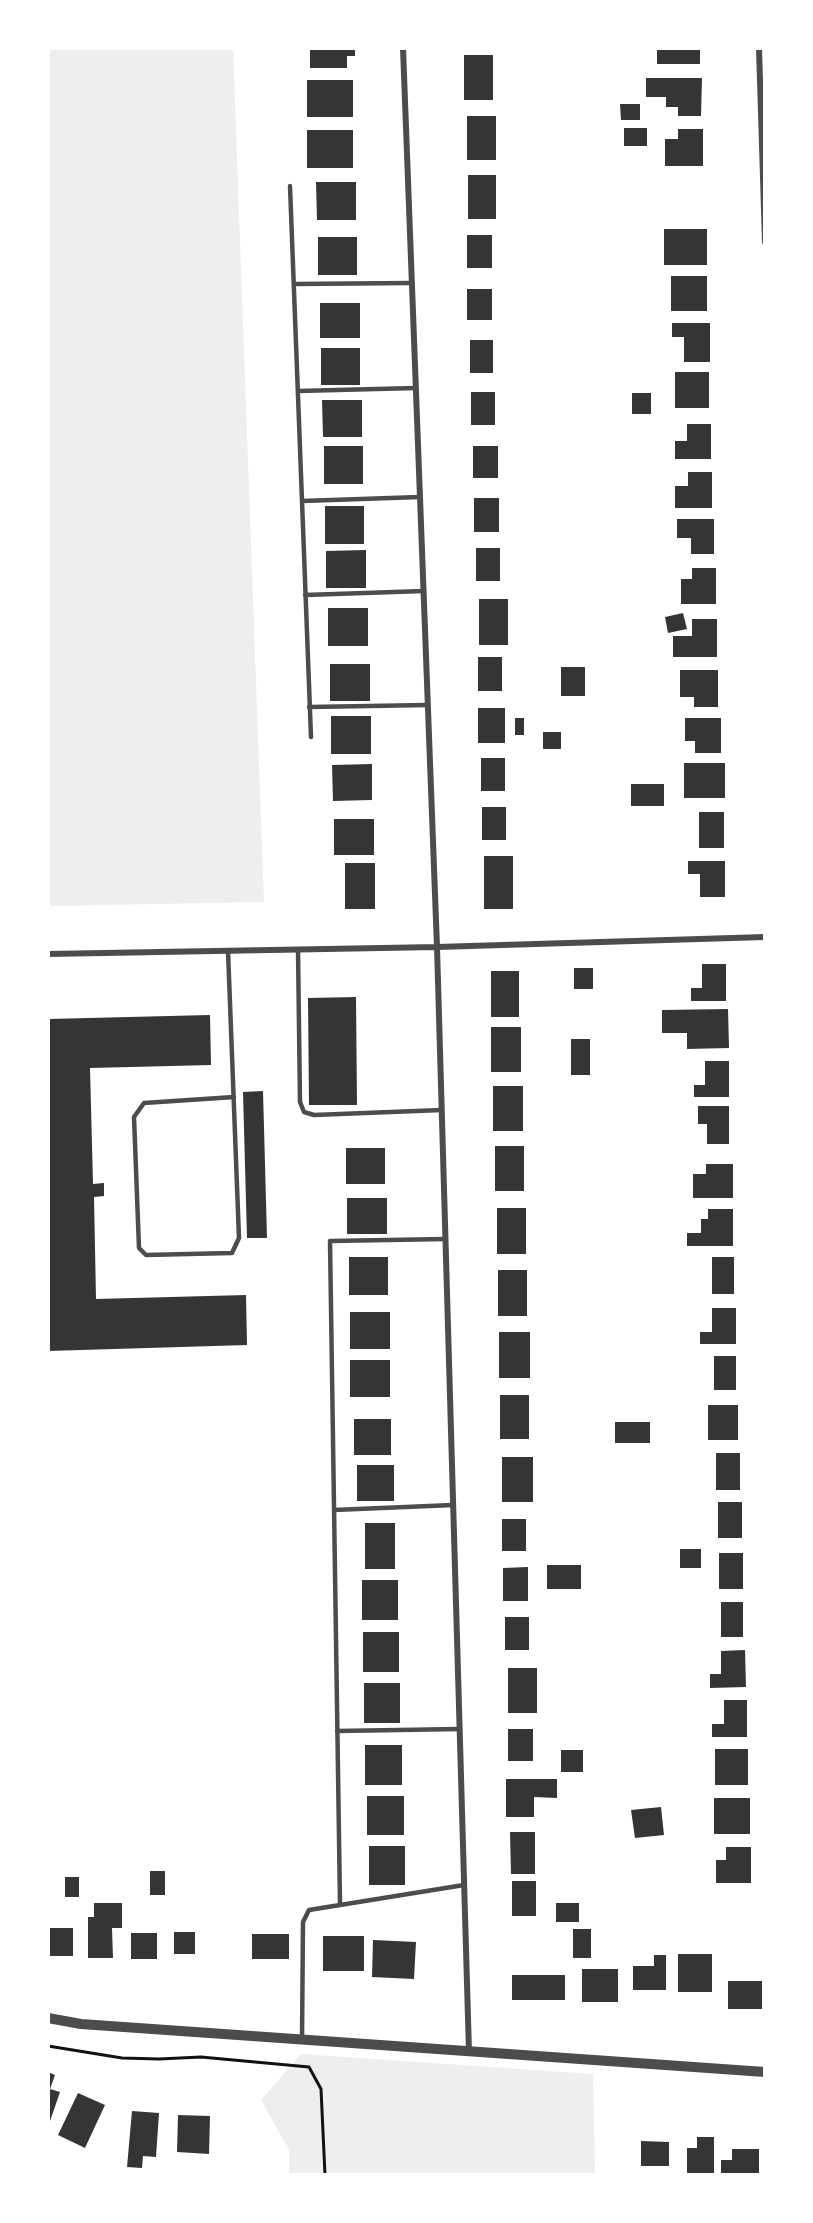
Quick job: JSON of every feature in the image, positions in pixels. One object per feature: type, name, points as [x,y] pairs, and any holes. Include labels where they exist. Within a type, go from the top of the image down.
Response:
[{"type":"street","points":[[403,48],[437,947],[469,2052]]},
{"type":"street","points":[[759,48],[765,242]]},
{"type":"street","points":[[48,954],[437,947],[765,937]]},
{"type":"street","points":[[48,2018],[81,2024],[765,2072]]},
{"type":"lane","points":[[290,186],[310,737]]},
{"type":"lane","points":[[294,284],[412,283]]},
{"type":"lane","points":[[298,391],[416,388]]},
{"type":"lane","points":[[302,501],[420,497]]},
{"type":"lane","points":[[305,595],[424,591]]},
{"type":"lane","points":[[309,707],[428,705]]},
{"type":"lane","points":[[298,950],[300,1102],[304,1112],[314,1115],[442,1110]]},
{"type":"lane","points":[[228,951],[234,1097],[239,1238],[232,1253],[146,1255],[139,1248],[134,1118],[144,1103],[234,1097]]},
{"type":"lane","points":[[340,1903],[330,1241],[446,1239]]},
{"type":"lane","points":[[334,1510],[453,1505]]},
{"type":"lane","points":[[338,1731],[460,1729]]},
{"type":"lane","points":[[302,2040],[303,1922],[309,1910],[340,1903],[464,1885]]},
{"type":"path","points":[[48,2046],[122,2058],[201,2057],[309,2067],[321,2089],[325,2175]]},
{"type":"shaded area","points":[[48,48],[233,48],[264,902],[48,906]]},
{"type":"shaded area","points":[[301,2054],[593,2074],[595,2175],[289,2175],[289,2150],[261,2100]]},
{"type":"building","points":[[310,48],[355,48],[355,56],[347,56],[347,68],[310,68]]},
{"type":"building","points":[[657,48],[700,48],[700,64],[657,64]]},
{"type":"building","points":[[464,55],[493,55],[493,100],[464,100]]},
{"type":"building","points":[[646,78],[702,78],[701,116],[678,116],[678,107],[666,107],[666,97],[646,97]]},
{"type":"building","points":[[307,80],[353,80],[353,117],[307,117]]},
{"type":"building","points":[[620,104],[640,104],[640,120],[621,120]]},
{"type":"building","points":[[467,116],[496,116],[496,160],[467,160]]},
{"type":"building","points":[[624,128],[647,128],[647,146],[624,146]]},
{"type":"building","points":[[678,129],[703,129],[703,166],[665,166],[665,139],[678,139]]},
{"type":"building","points":[[307,130],[353,130],[353,168],[307,168]]},
{"type":"building","points":[[468,175],[496,175],[496,219],[468,219]]},
{"type":"building","points":[[316,182],[356,182],[356,220],[317,220]]},
{"type":"building","points":[[664,229],[707,229],[707,265],[664,265]]},
{"type":"building","points":[[467,235],[492,235],[492,268],[467,268]]},
{"type":"building","points":[[318,237],[357,237],[357,275],[318,275]]},
{"type":"building","points":[[671,276],[707,276],[707,311],[671,311]]},
{"type":"building","points":[[467,289],[492,289],[492,320],[467,320]]},
{"type":"building","points":[[320,303],[360,303],[360,338],[320,338]]},
{"type":"building","points":[[672,323],[710,323],[710,362],[684,362],[684,337],[672,337]]},
{"type":"building","points":[[470,340],[493,340],[493,373],[470,373]]},
{"type":"building","points":[[321,348],[360,348],[360,385],[321,385]]},
{"type":"building","points":[[675,372],[709,372],[709,408],[675,408]]},
{"type":"building","points":[[471,392],[495,392],[495,425],[471,425]]},
{"type":"building","points":[[632,393],[651,393],[651,414],[632,414]]},
{"type":"building","points":[[322,400],[362,400],[362,437],[323,437]]},
{"type":"building","points":[[687,424],[711,424],[711,459],[675,459],[675,441],[687,441]]},
{"type":"building","points":[[324,446],[363,446],[363,484],[324,484]]},
{"type":"building","points":[[473,446],[498,446],[498,478],[473,478]]},
{"type":"building","points":[[688,472],[712,472],[712,508],[675,508],[675,486],[688,486]]},
{"type":"building","points":[[474,498],[499,498],[499,532],[474,532]]},
{"type":"building","points":[[325,506],[364,506],[364,544],[325,544]]},
{"type":"building","points":[[677,519],[714,519],[714,554],[691,554],[691,538],[677,538]]},
{"type":"building","points":[[476,548],[500,548],[500,581],[476,581]]},
{"type":"building","points":[[366,550],[366,588],[326,588],[326,551]]},
{"type":"building","points":[[692,568],[716,568],[716,604],[681,604],[681,579],[692,579]]},
{"type":"building","points":[[479,599],[508,599],[508,645],[479,645]]},
{"type":"building","points":[[328,608],[368,608],[368,646],[328,646]]},
{"type":"building","points":[[683,613],[687,629],[668,633],[665,617]]},
{"type":"building","points":[[692,619],[717,619],[717,657],[673,657],[673,636],[692,636]]},
{"type":"building","points":[[478,657],[502,657],[502,691],[478,691]]},
{"type":"building","points":[[330,664],[370,664],[370,701],[330,701]]},
{"type":"building","points":[[561,667],[585,667],[585,696],[561,696]]},
{"type":"building","points":[[680,670],[718,670],[718,707],[694,707],[694,697],[680,697]]},
{"type":"building","points":[[478,708],[505,708],[505,743],[478,743]]},
{"type":"building","points":[[331,716],[371,716],[371,754],[331,754]]},
{"type":"building","points":[[515,718],[524,718],[524,735],[515,735]]},
{"type":"building","points":[[685,718],[721,718],[721,753],[695,753],[695,741],[685,741]]},
{"type":"building","points":[[543,732],[561,732],[561,749],[543,749]]},
{"type":"building","points":[[481,758],[505,758],[505,791],[481,791]]},
{"type":"building","points":[[684,763],[725,763],[725,798],[684,798]]},
{"type":"building","points":[[372,764],[372,800],[333,801],[332,765]]},
{"type":"building","points":[[631,784],[664,784],[664,806],[631,806]]},
{"type":"building","points":[[482,807],[506,807],[506,840],[482,840]]},
{"type":"building","points":[[699,812],[724,812],[724,848],[699,848]]},
{"type":"building","points":[[334,819],[374,819],[374,855],[334,855]]},
{"type":"building","points":[[484,856],[513,856],[513,909],[484,909]]},
{"type":"building","points":[[688,861],[725,861],[725,897],[700,897],[700,874],[688,874]]},
{"type":"building","points":[[345,863],[375,863],[375,909],[345,909]]},
{"type":"building","points":[[702,964],[726,964],[726,1001],[691,1001],[691,988],[702,988]]},
{"type":"building","points":[[574,968],[593,968],[593,989],[574,989]]},
{"type":"building","points":[[491,971],[519,971],[519,1017],[491,1017]]},
{"type":"building","points":[[356,997],[357,1105],[309,1105],[308,998]]},
{"type":"building","points":[[728,1009],[729,1048],[687,1049],[687,1033],[662,1033],[662,1010]]},
{"type":"building","points":[[210,1015],[211,1065],[90,1068],[93,1184],[104,1183],[104,1196],[94,1197],[96,1299],[246,1295],[247,1345],[48,1351],[48,1019]]},
{"type":"building","points":[[491,1027],[521,1027],[521,1072],[491,1072]]},
{"type":"building","points":[[571,1039],[590,1039],[590,1075],[571,1075]]},
{"type":"building","points":[[705,1061],[729,1061],[729,1097],[694,1097],[694,1085],[705,1085]]},
{"type":"building","points":[[493,1086],[523,1086],[523,1131],[493,1131]]},
{"type":"building","points":[[263,1091],[267,1238],[247,1238],[243,1092]]},
{"type":"building","points":[[698,1106],[729,1106],[729,1144],[707,1144],[707,1124],[698,1124]]},
{"type":"building","points":[[495,1146],[524,1146],[524,1191],[495,1191]]},
{"type":"building","points":[[346,1148],[385,1148],[385,1184],[346,1184]]},
{"type":"building","points":[[706,1164],[733,1164],[733,1198],[693,1198],[693,1174],[706,1174]]},
{"type":"building","points":[[347,1198],[387,1198],[387,1234],[347,1234]]},
{"type":"building","points":[[497,1208],[526,1208],[526,1254],[497,1254]]},
{"type":"building","points":[[708,1209],[733,1209],[733,1246],[687,1246],[687,1233],[701,1233],[701,1219],[708,1219]]},
{"type":"building","points":[[349,1257],[388,1257],[388,1295],[349,1295]]},
{"type":"building","points":[[712,1257],[734,1257],[734,1294],[712,1294]]},
{"type":"building","points":[[498,1270],[527,1270],[527,1316],[498,1316]]},
{"type":"building","points":[[712,1308],[736,1308],[736,1344],[700,1344],[700,1332],[712,1332]]},
{"type":"building","points":[[350,1312],[390,1312],[390,1349],[350,1349]]},
{"type":"building","points":[[499,1332],[530,1332],[530,1378],[499,1378]]},
{"type":"building","points":[[714,1356],[736,1356],[736,1390],[714,1390]]},
{"type":"building","points":[[350,1360],[390,1360],[390,1397],[350,1397]]},
{"type":"building","points":[[500,1395],[529,1395],[529,1439],[500,1439]]},
{"type":"building","points":[[708,1405],[738,1405],[738,1440],[708,1440]]},
{"type":"building","points":[[354,1419],[391,1419],[391,1455],[354,1455]]},
{"type":"building","points":[[615,1422],[650,1422],[650,1443],[615,1443]]},
{"type":"building","points":[[716,1453],[740,1453],[740,1490],[716,1490]]},
{"type":"building","points":[[502,1457],[533,1457],[533,1502],[502,1502]]},
{"type":"building","points":[[357,1465],[394,1465],[394,1501],[357,1501]]},
{"type":"building","points":[[718,1502],[742,1502],[742,1538],[718,1538]]},
{"type":"building","points":[[502,1519],[526,1519],[526,1551],[502,1551]]},
{"type":"building","points":[[365,1523],[395,1523],[395,1569],[365,1569]]},
{"type":"building","points":[[680,1549],[701,1549],[701,1568],[680,1568]]},
{"type":"building","points":[[719,1553],[743,1553],[743,1589],[719,1589]]},
{"type":"building","points":[[547,1565],[581,1565],[581,1589],[547,1589]]},
{"type":"building","points":[[528,1567],[528,1601],[503,1601],[503,1568]]},
{"type":"building","points":[[362,1580],[398,1580],[398,1620],[362,1620]]},
{"type":"building","points":[[721,1602],[743,1602],[743,1637],[721,1637]]},
{"type":"building","points":[[505,1617],[529,1617],[529,1650],[505,1650]]},
{"type":"building","points":[[363,1632],[399,1632],[399,1672],[363,1672]]},
{"type":"building","points":[[745,1650],[746,1687],[710,1688],[710,1674],[721,1674],[721,1651]]},
{"type":"building","points":[[508,1668],[537,1668],[537,1713],[508,1713]]},
{"type":"building","points":[[364,1683],[400,1683],[400,1723],[364,1723]]},
{"type":"building","points":[[724,1700],[747,1700],[747,1737],[712,1737],[712,1724],[724,1724]]},
{"type":"building","points":[[508,1729],[533,1729],[533,1761],[508,1761]]},
{"type":"building","points":[[365,1745],[402,1745],[402,1785],[365,1785]]},
{"type":"building","points":[[715,1749],[748,1749],[748,1785],[715,1785]]},
{"type":"building","points":[[561,1750],[583,1750],[583,1772],[561,1772]]},
{"type":"building","points":[[506,1779],[557,1779],[557,1798],[534,1797],[534,1817],[506,1817]]},
{"type":"building","points":[[367,1796],[404,1796],[404,1835],[367,1835]]},
{"type":"building","points":[[714,1798],[750,1798],[750,1834],[714,1834]]},
{"type":"building","points":[[661,1807],[664,1835],[635,1838],[631,1810]]},
{"type":"building","points":[[510,1832],[535,1832],[535,1874],[511,1874]]},
{"type":"building","points":[[369,1846],[405,1846],[405,1885],[369,1885]]},
{"type":"building","points":[[726,1847],[751,1847],[751,1883],[716,1883],[716,1860],[726,1860]]},
{"type":"building","points":[[150,1871],[165,1871],[165,1895],[150,1895]]},
{"type":"building","points":[[65,1877],[79,1877],[79,1897],[65,1897]]},
{"type":"building","points":[[512,1881],[536,1881],[536,1916],[512,1916]]},
{"type":"building","points":[[94,1903],[122,1903],[122,1928],[112,1928],[113,1958],[88,1958],[88,1917],[94,1917]]},
{"type":"building","points":[[556,1903],[579,1903],[579,1922],[556,1922]]},
{"type":"building","points":[[48,1928],[73,1928],[73,1956],[48,1956]]},
{"type":"building","points":[[573,1929],[591,1929],[591,1958],[573,1958]]},
{"type":"building","points":[[174,1932],[195,1932],[195,1954],[174,1954]]},
{"type":"building","points":[[131,1933],[157,1933],[157,1959],[131,1959]]},
{"type":"building","points":[[252,1934],[289,1934],[289,1959],[252,1959]]},
{"type":"building","points":[[323,1936],[364,1936],[364,1971],[323,1971]]},
{"type":"building","points":[[373,1940],[416,1942],[414,1979],[372,1977]]},
{"type":"building","points":[[678,1954],[712,1954],[712,1992],[678,1992]]},
{"type":"building","points":[[654,1955],[666,1955],[666,1990],[633,1990],[633,1966],[654,1966]]},
{"type":"building","points":[[582,1969],[618,1969],[618,2002],[582,2002]]},
{"type":"building","points":[[512,1975],[565,1975],[565,2000],[512,2000]]},
{"type":"building","points":[[728,1981],[762,1981],[762,2009],[728,2009]]},
{"type":"building","points":[[48,2072],[55,2075],[50,2089],[60,2092],[48,2127]]},
{"type":"building","points":[[78,2093],[105,2105],[85,2148],[58,2135]]},
{"type":"building","points":[[132,2111],[159,2113],[156,2157],[143,2156],[142,2168],[127,2167]]},
{"type":"building","points":[[178,2115],[210,2116],[209,2154],[177,2152]]},
{"type":"building","points":[[697,2137],[714,2137],[714,2175],[687,2175],[687,2148],[697,2148]]},
{"type":"building","points":[[641,2141],[669,2142],[669,2166],[641,2166]]},
{"type":"building","points":[[732,2149],[759,2149],[759,2175],[721,2175],[721,2160],[732,2160]]}]
